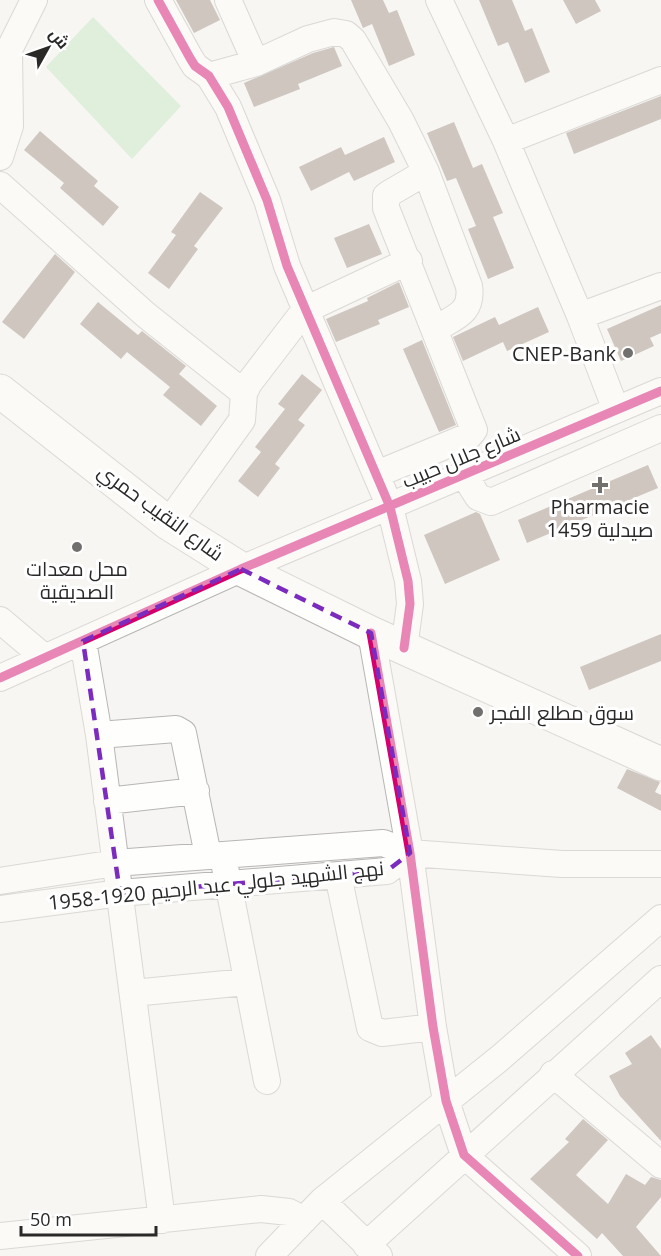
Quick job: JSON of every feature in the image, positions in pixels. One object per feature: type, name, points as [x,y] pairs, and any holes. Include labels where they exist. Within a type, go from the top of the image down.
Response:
[{"type":"main road","name":"شارع النقيب حمري","points":[[0,391],[168,523],[241,569],[371,633],[661,764]]},
{"type":"street","points":[[0,157],[10,126],[9,50],[34,0]]},
{"type":"street","points":[[158,0],[195,66],[209,76],[228,107],[267,200],[287,266],[390,507],[408,581],[410,604],[404,648]]},
{"type":"street","points":[[439,0],[506,141],[580,316],[616,410]]},
{"type":"street","points":[[230,1],[256,63]]},
{"type":"street","points":[[209,76],[256,63],[308,39],[334,32],[346,34],[353,40],[401,121],[426,172],[470,294],[467,308],[435,329]]},
{"type":"street","points":[[506,141],[661,80]]},
{"type":"street","points":[[377,474],[469,436],[474,430],[409,261],[386,208],[386,196],[426,172]]},
{"type":"street","points":[[0,185],[146,315],[244,393]]},
{"type":"street","points":[[168,523],[242,420],[244,393],[263,363],[305,310],[409,261]]},
{"type":"street","points":[[580,316],[661,286]]},
{"type":"street","name":"شارع جلال حبيب","points":[[0,678],[241,569],[661,391]]},
{"type":"street","points":[[464,475],[478,497],[491,502],[661,428]]},
{"type":"street","points":[[0,620],[45,658]]},
{"type":"street","points":[[371,633],[410,853],[433,1027],[446,1101],[464,1155],[578,1256]]},
{"type":"street","points":[[83,641],[99,735],[162,1220]]},
{"type":"street","points":[[99,735],[180,730],[186,739],[196,791],[215,855],[230,883],[246,982],[267,1081]]},
{"type":"street","points":[[107,801],[196,791]]},
{"type":"street","name":"نهج الشهيد جلولي عبد الرحيم 1920-1958","points":[[0,881],[116,863],[383,843],[410,853]]},
{"type":"street","points":[[410,853],[562,864],[661,864]]},
{"type":"street","name":"نهج الشهيد جلولي عبد الرحيم 1920-1958","points":[[0,909],[120,893],[387,871],[410,853]]},
{"type":"street","points":[[338,875],[370,1028],[382,1033],[433,1027]]},
{"type":"street","points":[[269,1256],[322,1201],[500,1058],[661,918]]},
{"type":"street","points":[[322,1201],[373,1250],[464,1155],[661,979]]},
{"type":"street","points":[[132,993],[246,982]]},
{"type":"street","points":[[553,1074],[659,1160]]},
{"type":"street","points":[[0,1236],[59,1228],[261,1209],[288,1212],[304,1220]]},
{"type":"highlighted area","points":[[241,569],[371,633],[410,853],[387,871],[120,893],[83,641]]},
{"type":"green space","points":[[93,17],[181,106],[132,159],[46,67]]},
{"type":"building","points":[[176,0],[210,0],[220,20],[194,33]]},
{"type":"building","points":[[351,0],[383,0],[389,13],[397,10],[415,55],[389,66],[372,24],[363,28]]},
{"type":"building","points":[[479,0],[512,0],[525,31],[532,28],[550,72],[525,83],[508,42],[498,46]]},
{"type":"building","points":[[563,0],[595,0],[601,11],[576,24]]},
{"type":"building","points":[[334,47],[342,66],[298,84],[300,89],[254,107],[244,83],[313,53]]},
{"type":"building","points":[[661,96],[661,119],[574,154],[566,133]]},
{"type":"building","points":[[454,122],[473,168],[482,164],[503,213],[493,217],[514,268],[488,279],[468,229],[476,226],[456,178],[447,181],[427,133]]},
{"type":"building","points":[[40,131],[98,181],[94,186],[119,207],[103,226],[60,188],[64,183],[24,150]]},
{"type":"building","points":[[384,137],[395,162],[354,181],[349,172],[311,191],[299,167],[341,147],[345,155]]},
{"type":"building","points":[[200,192],[223,208],[194,246],[198,249],[169,289],[148,273],[176,235],[171,232]]},
{"type":"building","points":[[369,224],[382,254],[347,268],[334,238]]},
{"type":"building","points":[[55,254],[75,272],[24,339],[2,322]]},
{"type":"building","points":[[399,282],[409,307],[378,320],[380,324],[336,342],[326,319],[368,301],[367,298]]},
{"type":"building","points":[[98,302],[138,335],[142,331],[186,366],[179,374],[217,406],[201,426],[163,395],[170,387],[127,352],[121,359],[80,324]]},
{"type":"building","points":[[661,305],[661,333],[650,338],[654,346],[621,361],[607,329]]},
{"type":"building","points":[[538,307],[549,332],[507,351],[503,342],[463,361],[453,337],[495,317],[499,325]]},
{"type":"building","points":[[422,340],[456,425],[439,432],[403,349]]},
{"type":"building","points":[[302,374],[322,390],[298,420],[305,425],[275,464],[280,468],[258,497],[238,481],[261,452],[255,447],[285,409],[278,404]]},
{"type":"building","points":[[648,465],[658,488],[527,543],[518,520]]},
{"type":"building","points":[[476,512],[480,514],[500,560],[445,584],[424,535]]},
{"type":"building","points":[[661,634],[661,661],[589,690],[580,667]]},
{"type":"building","points":[[627,769],[660,782],[655,792],[661,795],[661,811],[617,788]]},
{"type":"building","points":[[651,1035],[661,1049],[661,1141],[620,1096],[609,1076],[632,1064],[625,1053]]},
{"type":"building","points":[[583,1119],[608,1140],[576,1175],[608,1204],[626,1174],[645,1185],[651,1177],[661,1180],[661,1197],[636,1227],[661,1256],[623,1256],[602,1233],[597,1239],[530,1179],[569,1142],[565,1139]]},
{"type":"cycle path","points":[[158,0],[195,66],[209,76],[228,107],[267,200],[287,266],[390,507],[408,581],[410,604],[404,648]]},
{"type":"cycle path","points":[[0,678],[241,569],[661,391]]},
{"type":"cycle path","points":[[371,633],[410,853],[433,1027],[446,1101],[464,1155],[578,1256]]},
{"type":"place","name":"CNEP-Bank","points":[[628,353]]},
{"type":"place","name":"Pharmacie 1459 صيدلية","points":[[600,485]]},
{"type":"place","name":"محل معدات الصديقية","points":[[77,547]]},
{"type":"place","name":"سوق مطلع الفجر","points":[[478,712]]}]
